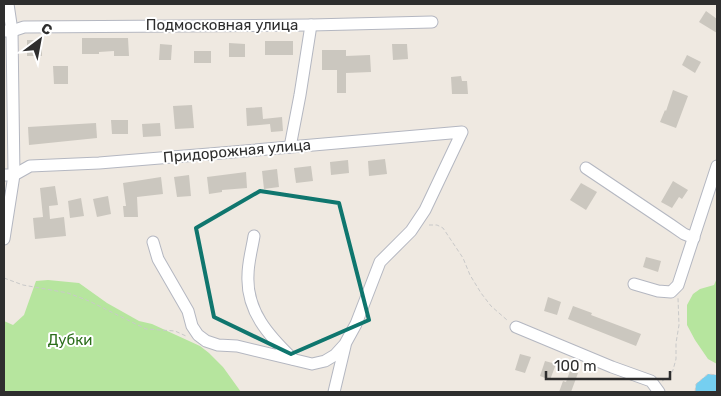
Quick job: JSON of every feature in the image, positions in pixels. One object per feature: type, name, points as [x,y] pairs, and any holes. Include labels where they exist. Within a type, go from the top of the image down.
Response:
[{"type":"street","points":[[4,239],[9,175],[8,4]]},
{"type":"street","name":"Подмосковная улица","points":[[8,31],[24,27],[311,25],[432,22]]},
{"type":"street","points":[[290,147],[311,25]]},
{"type":"street","name":"Придорожная улица","points":[[9,175],[30,166],[99,163],[462,132],[429,202],[414,227]]},
{"type":"street","points":[[634,284],[658,292],[671,292],[678,285],[717,166]]},
{"type":"street","points":[[586,168],[684,234],[694,238]]},
{"type":"street","points":[[153,242],[158,258],[188,311],[192,326],[198,335],[206,341],[218,345],[237,346],[312,364],[325,361],[335,355],[345,344],[356,324],[380,262],[414,227]]},
{"type":"street","points":[[254,236],[248,275],[249,295],[258,318],[272,338],[293,360]]},
{"type":"street","points":[[516,327],[651,381],[659,392]]},
{"type":"street","points":[[334,392],[345,344]]},
{"type":"path","points":[[414,227],[425,224],[443,228],[463,258],[470,276],[486,299],[504,318],[516,327]]},
{"type":"path","points":[[4,278],[23,285],[68,293],[89,301],[146,329],[175,331],[188,336]]},
{"type":"path","points":[[651,381],[661,381],[669,377],[673,370],[676,359],[679,325],[678,285]]},
{"type":"path","points":[[695,392],[696,384],[708,374],[717,375]]},
{"type":"highlighted area","points":[[260,191],[339,203],[369,320],[291,354],[214,317],[196,228]]},
{"type":"green space","points":[[717,278],[717,364],[708,359],[687,325],[687,305],[693,294],[700,289],[714,285]]},
{"type":"green space","name":"Дубки","points":[[48,280],[79,283],[107,303],[139,321],[152,324],[200,346],[223,367],[241,392],[4,392],[4,321],[13,325],[24,315],[36,281]]},
{"type":"water","points":[[708,374],[717,375],[717,392],[695,392],[696,384]]},
{"type":"building","points":[[706,11],[717,19],[717,33],[699,22]]},
{"type":"building","points":[[82,38],[128,38],[129,56],[114,56],[114,51],[99,52],[99,54],[82,54]]},
{"type":"building","points":[[27,40],[42,40],[42,56],[27,56]]},
{"type":"building","points":[[265,41],[293,41],[293,55],[265,55]]},
{"type":"building","points":[[229,43],[245,44],[245,57],[229,57]]},
{"type":"building","points":[[160,44],[172,45],[171,60],[159,60]]},
{"type":"building","points":[[392,44],[407,44],[408,59],[393,60]]},
{"type":"building","points":[[322,50],[346,50],[346,56],[370,55],[371,72],[346,73],[346,93],[337,93],[337,70],[322,70]]},
{"type":"building","points":[[194,51],[211,51],[211,63],[194,63]]},
{"type":"building","points":[[687,55],[701,62],[695,73],[682,65]]},
{"type":"building","points":[[53,66],[68,66],[68,84],[54,84]]},
{"type":"building","points":[[461,76],[462,81],[467,81],[468,94],[452,94],[451,77]]},
{"type":"building","points":[[673,90],[688,96],[676,128],[660,122]]},
{"type":"building","points":[[192,105],[194,128],[175,129],[173,106]]},
{"type":"building","points":[[262,107],[263,119],[282,117],[283,131],[271,132],[270,124],[247,126],[246,108]]},
{"type":"building","points":[[111,120],[128,120],[128,134],[112,134]]},
{"type":"building","points":[[96,123],[97,138],[29,145],[28,127]]},
{"type":"building","points":[[160,123],[161,136],[143,137],[142,124]]},
{"type":"building","points":[[385,159],[387,174],[369,176],[368,161]]},
{"type":"building","points":[[348,160],[349,173],[331,175],[330,162]]},
{"type":"building","points":[[311,166],[313,181],[296,183],[294,168]]},
{"type":"building","points":[[277,169],[279,187],[264,189],[262,171]]},
{"type":"building","points":[[246,172],[247,188],[222,190],[222,192],[209,194],[207,177]]},
{"type":"building","points":[[189,175],[191,196],[177,197],[174,177]]},
{"type":"building","points":[[161,177],[163,194],[137,197],[138,217],[124,217],[123,206],[126,206],[123,183]]},
{"type":"building","points":[[673,181],[688,190],[682,199],[679,197],[672,208],[661,202]]},
{"type":"building","points":[[581,183],[597,192],[586,210],[570,200]]},
{"type":"building","points":[[55,186],[58,205],[49,206],[50,219],[64,217],[66,236],[35,239],[33,218],[43,217],[40,188]]},
{"type":"building","points":[[108,196],[111,214],[97,217],[93,199]]},
{"type":"building","points":[[81,198],[84,216],[70,218],[68,201]]},
{"type":"building","points":[[646,257],[661,261],[658,272],[643,267]]},
{"type":"building","points":[[548,297],[561,302],[557,315],[544,311]]},
{"type":"building","points":[[573,306],[641,334],[636,346],[568,319]]},
{"type":"building","points":[[520,354],[531,357],[525,373],[515,370]]},
{"type":"building","points":[[545,361],[556,364],[550,380],[540,376]]},
{"type":"building","points":[[570,371],[578,373],[571,392],[559,392],[563,381],[566,382]]}]
